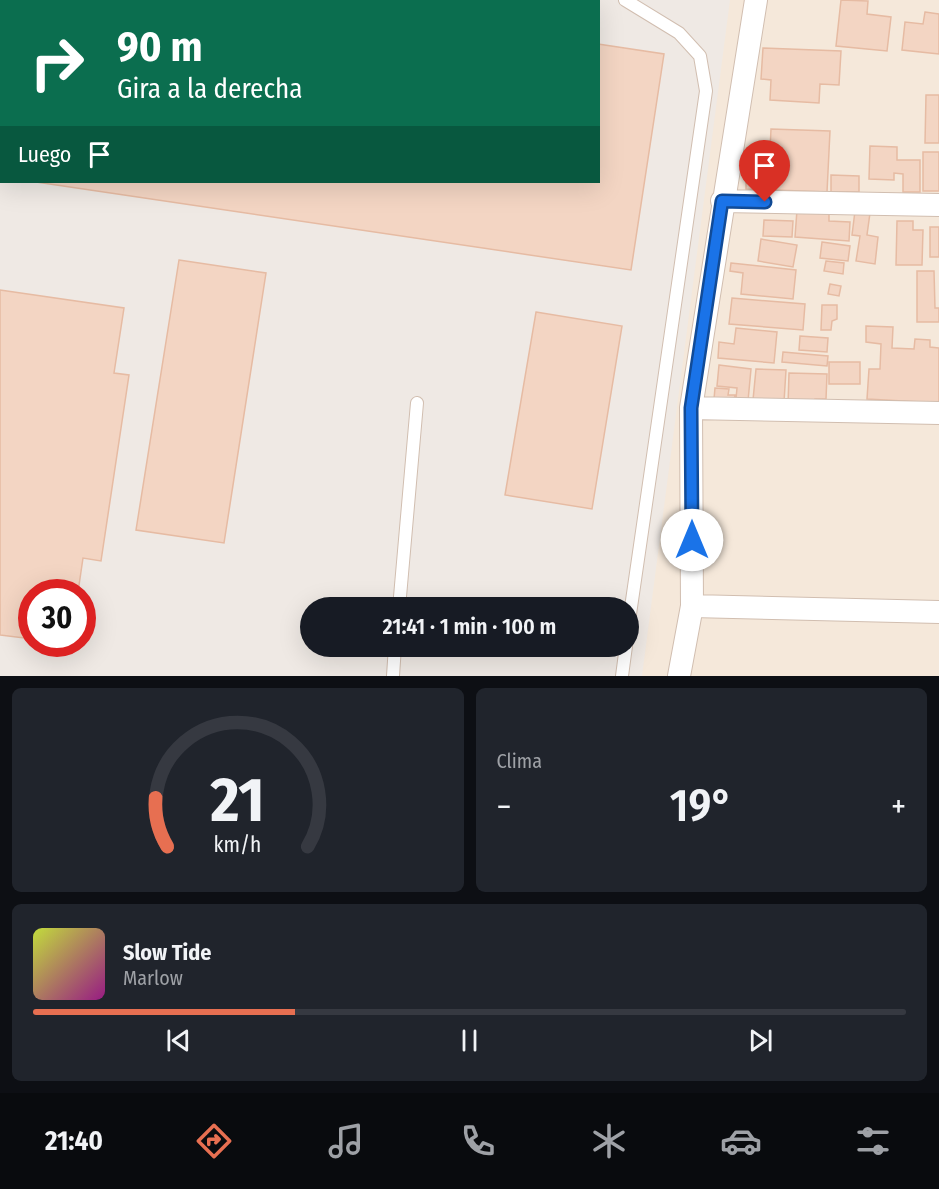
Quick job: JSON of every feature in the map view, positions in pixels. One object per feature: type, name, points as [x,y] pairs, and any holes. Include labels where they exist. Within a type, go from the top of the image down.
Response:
[{"type":"street","points":[[679,676],[692,606],[691,408],[722,201],[756,0]]},
{"type":"street","points":[[722,201],[939,204]]},
{"type":"street","points":[[691,408],[939,413]]},
{"type":"street","points":[[692,606],[939,612]]},
{"type":"lane","points":[[625,0],[679,33],[693,48],[700,56],[706,91],[633,597]]},
{"type":"lane","points":[[400,597],[417,403]]},
{"type":"lane","points":[[393,676],[394,657]]},
{"type":"lane","points":[[622,676],[625,657]]},
{"type":"shaded area","points":[[600,0],[939,0],[939,676],[0,676],[0,183],[600,183]]},
{"type":"shaded area","points":[[600,0],[730,0],[642,676],[0,676],[0,183],[600,183]]},
{"type":"building","points":[[841,0],[868,1],[867,14],[891,17],[887,51],[836,46]]},
{"type":"building","points":[[925,12],[939,14],[939,54],[902,50],[905,22],[923,24]]},
{"type":"building","points":[[600,44],[664,54],[631,270],[43,183],[600,183]]},
{"type":"building","points":[[763,48],[841,51],[839,85],[820,84],[819,103],[770,100],[771,80],[761,79]]},
{"type":"building","points":[[926,95],[939,95],[939,143],[925,143]]},
{"type":"building","points":[[771,129],[830,131],[827,192],[746,189],[746,169],[757,170],[758,149],[770,150]]},
{"type":"building","points":[[870,146],[897,147],[897,160],[920,160],[920,192],[903,192],[903,174],[894,173],[894,180],[869,179]]},
{"type":"building","points":[[923,152],[939,152],[939,191],[923,191]]},
{"type":"building","points":[[831,175],[859,176],[859,192],[831,192]]},
{"type":"building","points":[[797,210],[829,212],[829,221],[850,222],[849,241],[795,237]]},
{"type":"building","points":[[855,211],[870,213],[867,235],[878,237],[875,264],[856,261],[860,236],[852,235]]},
{"type":"building","points":[[764,220],[793,221],[792,237],[763,236]]},
{"type":"building","points":[[897,221],[913,221],[913,230],[923,230],[922,265],[896,265]]},
{"type":"building","points":[[930,227],[939,227],[939,257],[930,257]]},
{"type":"building","points":[[761,239],[797,245],[793,267],[758,261]]},
{"type":"building","points":[[822,242],[850,246],[848,261],[820,258]]},
{"type":"building","points":[[179,260],[266,273],[224,543],[136,530]]},
{"type":"building","points":[[826,261],[844,263],[843,274],[824,271]]},
{"type":"building","points":[[731,263],[796,270],[793,299],[741,294],[743,273],[730,271]]},
{"type":"building","points":[[917,271],[934,271],[935,308],[939,308],[939,322],[917,322]]},
{"type":"building","points":[[830,284],[841,286],[839,296],[828,294]]},
{"type":"building","points":[[0,290],[124,308],[114,373],[129,375],[101,561],[83,558],[80,579],[18,579],[18,637],[0,635]]},
{"type":"building","points":[[732,298],[805,304],[803,330],[729,324]]},
{"type":"building","points":[[822,305],[837,305],[837,319],[832,321],[831,330],[821,330]]},
{"type":"building","points":[[536,312],[622,326],[592,509],[505,495]]},
{"type":"building","points":[[866,326],[893,327],[892,348],[914,349],[915,339],[930,340],[930,347],[939,348],[939,403],[867,399],[869,369],[880,369],[881,344],[866,342]]},
{"type":"building","points":[[736,328],[777,332],[774,363],[718,358],[719,342],[734,344]]},
{"type":"building","points":[[800,336],[828,338],[827,352],[799,350]]},
{"type":"building","points":[[783,352],[828,356],[827,366],[782,362]]},
{"type":"building","points":[[829,362],[860,362],[860,384],[829,384]]},
{"type":"building","points":[[719,365],[751,369],[748,401],[736,399],[737,388],[717,386]]},
{"type":"building","points":[[756,369],[786,370],[784,402],[753,400]]},
{"type":"building","points":[[789,373],[827,374],[826,399],[815,399],[815,406],[788,405]]},
{"type":"building","points":[[715,388],[729,389],[728,395],[735,395],[734,400],[714,399]]},
{"type":"route","points":[[692,540],[691,408],[722,201],[765,202]]}]
